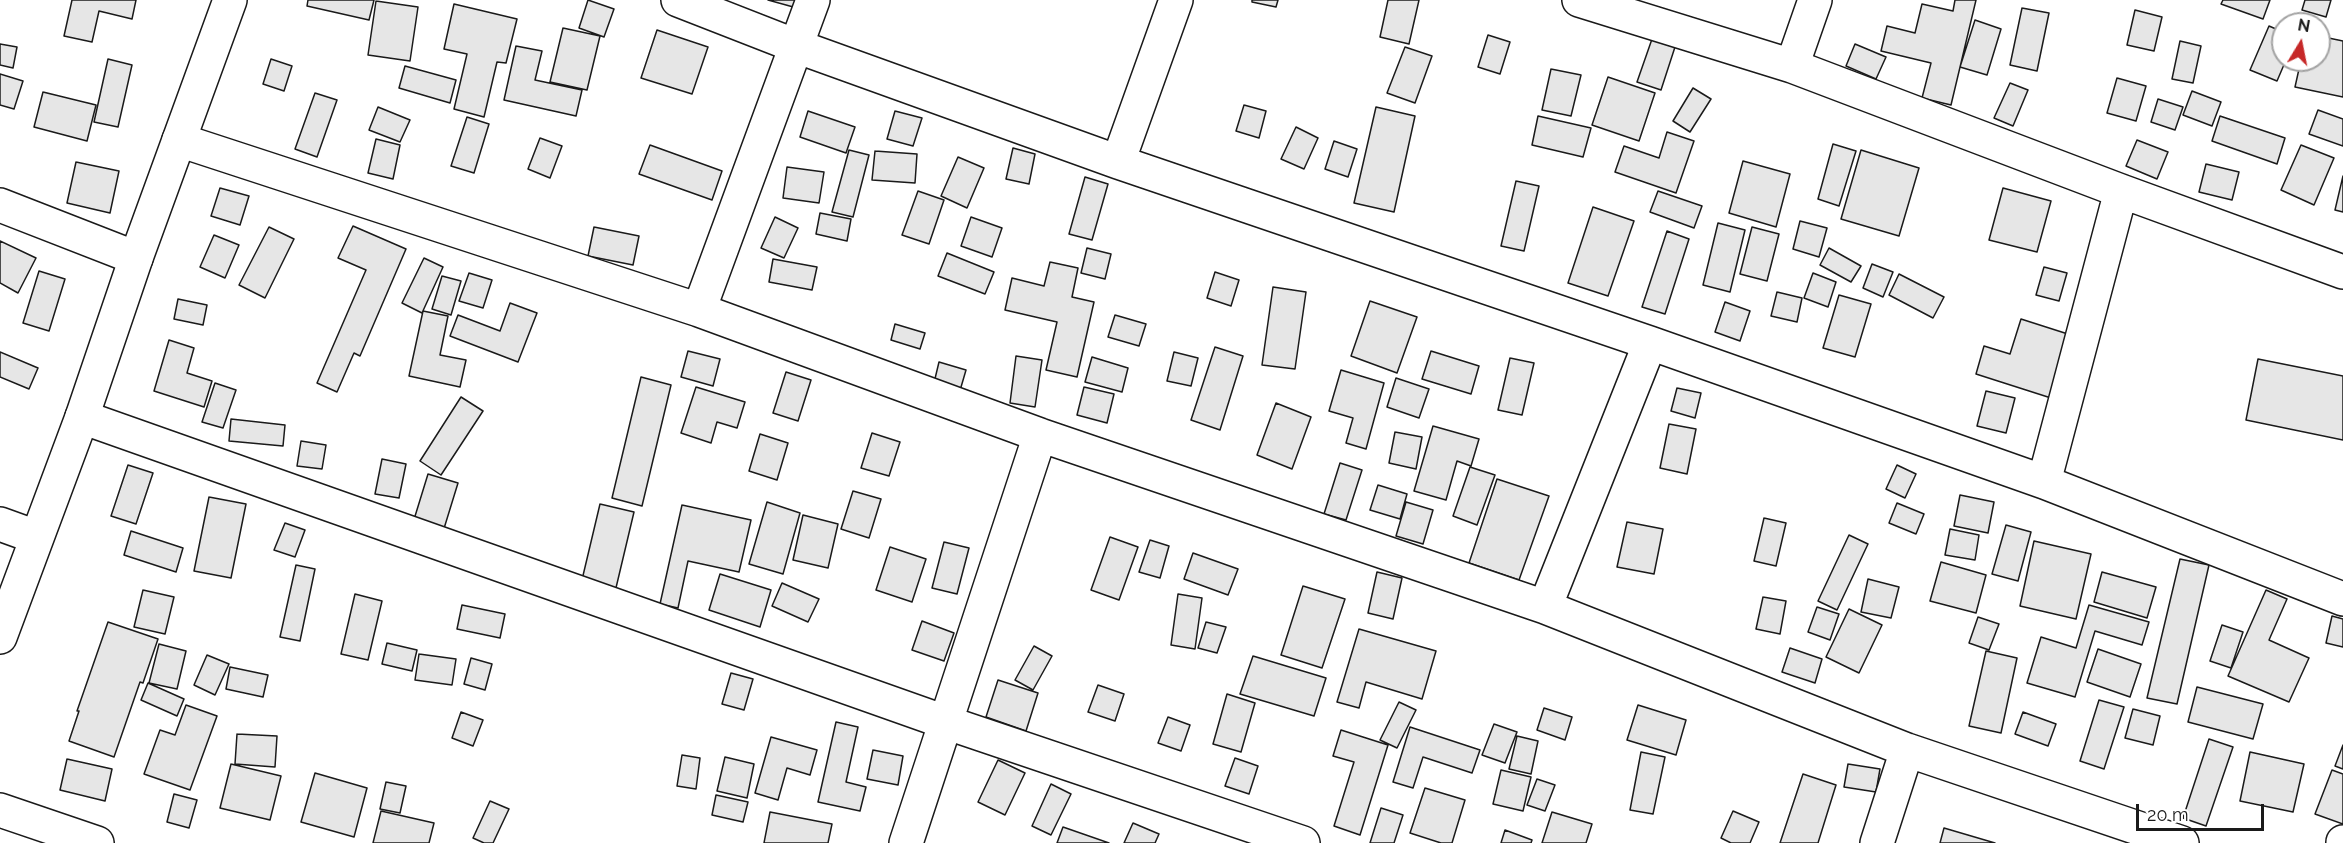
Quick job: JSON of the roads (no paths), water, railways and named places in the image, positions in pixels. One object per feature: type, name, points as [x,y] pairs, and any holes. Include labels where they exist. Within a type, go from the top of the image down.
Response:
[{"type":"street","points":[[0,637],[82,417],[136,258],[230,0]]},
{"type":"street","points":[[678,0],[796,46],[1118,162],[1650,343],[2044,482],[2343,600]]},
{"type":"street","points":[[699,310],[813,0]]},
{"type":"street","points":[[1118,162],[1176,0]]},
{"type":"street","points":[[1579,0],[1792,66],[2121,191],[2343,272]]},
{"type":"street","points":[[1792,66],[1815,0]]},
{"type":"street","points":[[179,140],[699,310],[1040,435],[1545,607],[1907,750],[2182,843]]},
{"type":"street","points":[[2044,482],[2121,191]]},
{"type":"street","points":[[0,205],[136,258]]},
{"type":"street","points":[[1545,607],[1650,343]]},
{"type":"street","points":[[82,417],[945,722],[1303,843]]},
{"type":"street","points":[[906,843],[1040,435]]},
{"type":"street","points":[[0,524],[36,537]]},
{"type":"street","points":[[1876,843],[1907,750]]},
{"type":"street","points":[[0,810],[97,843]]}]
